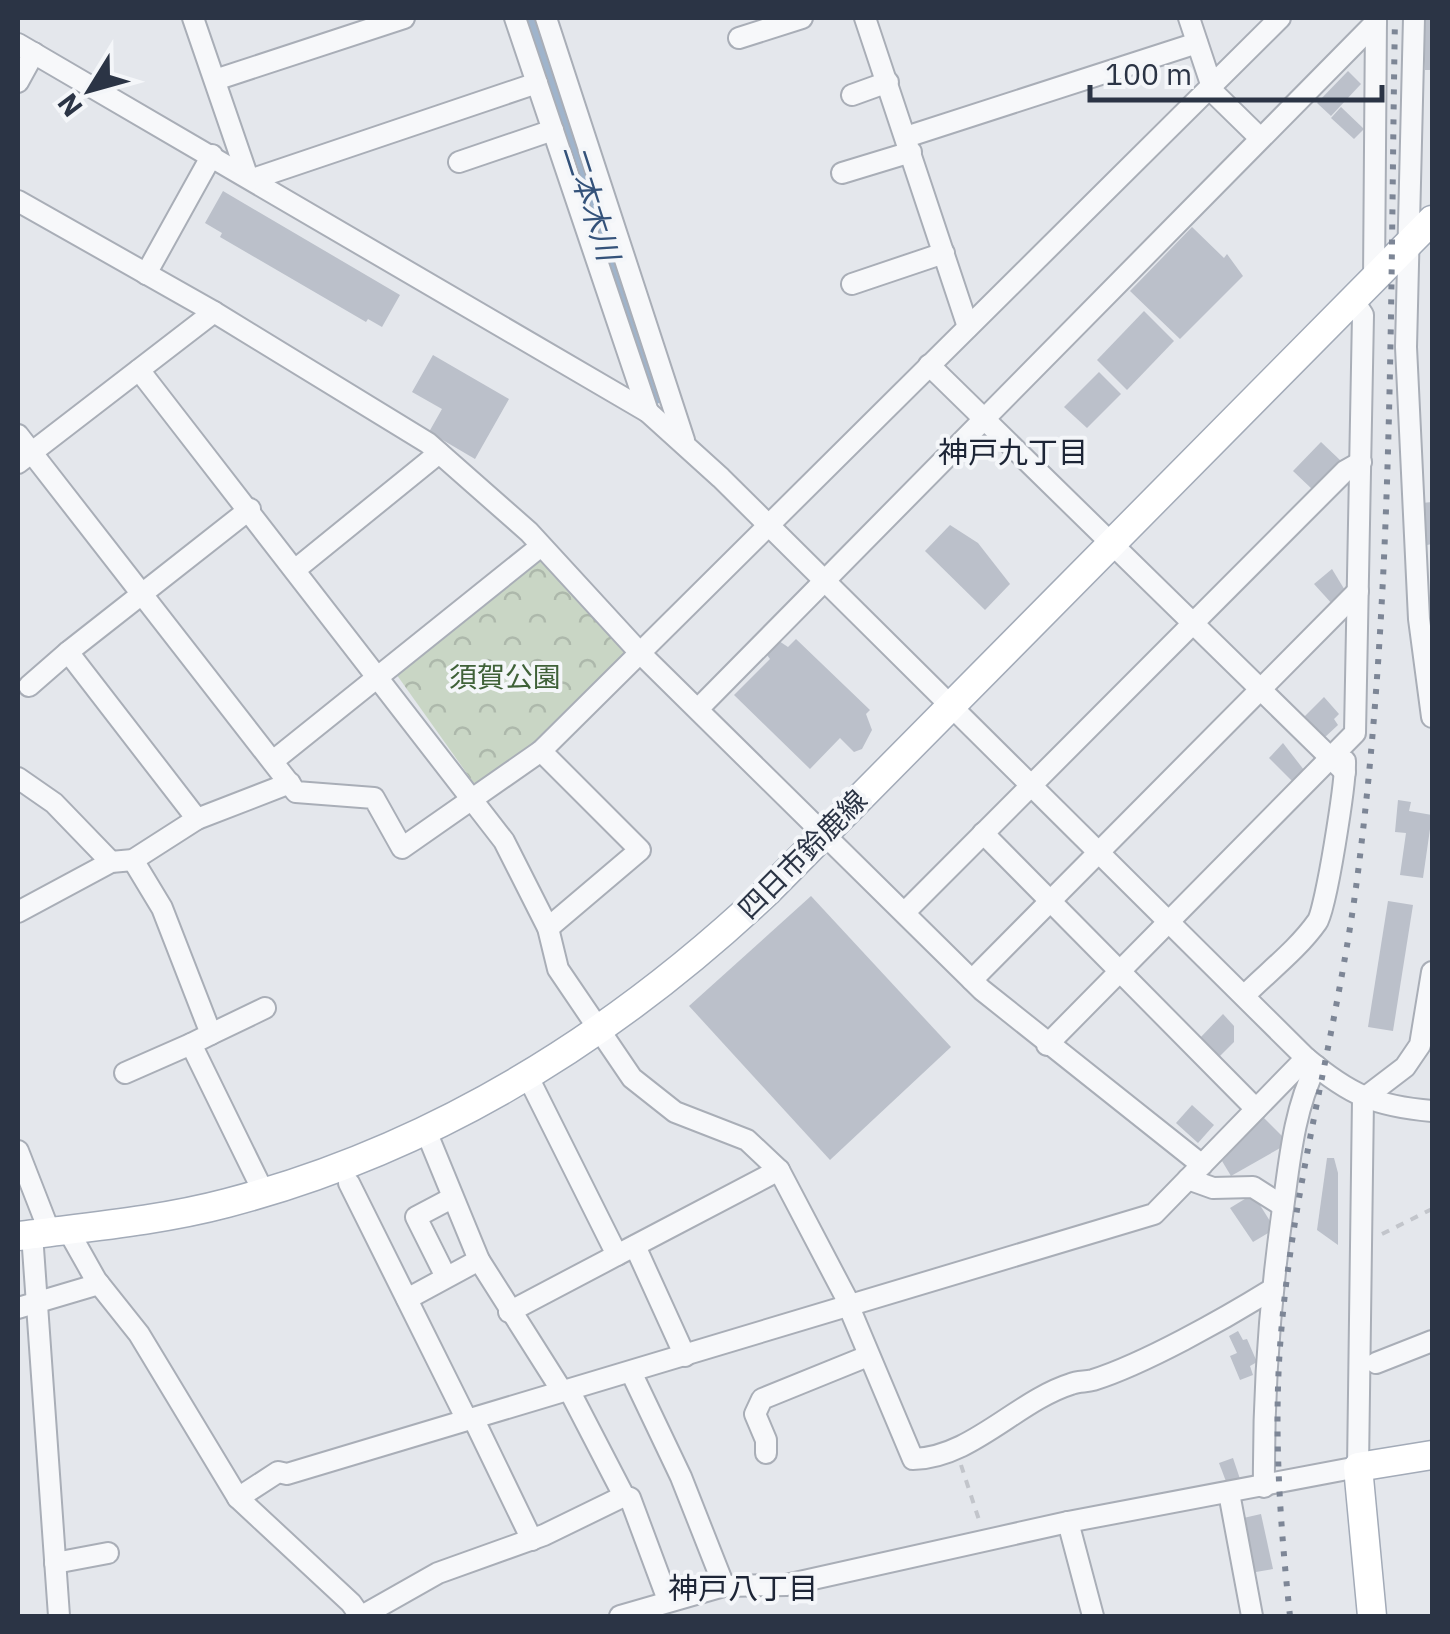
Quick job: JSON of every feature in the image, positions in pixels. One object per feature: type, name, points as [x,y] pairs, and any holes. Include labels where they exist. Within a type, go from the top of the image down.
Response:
[{"type":"main road","name":"四日市鈴鹿線","points":[[42,1234],[227,1203],[426,1131],[528,1077],[598,1031],[738,920],[1432,220]]},
{"type":"main road","points":[[1372,1616],[1358,1467],[1432,1455]]},
{"type":"street","points":[[193,18],[250,177]]},
{"type":"street","points":[[215,80],[404,18]]},
{"type":"street","points":[[515,18],[648,412]]},
{"type":"street","points":[[546,18],[685,442]]},
{"type":"street","points":[[739,38],[802,18]]},
{"type":"street","points":[[865,18],[968,326]]},
{"type":"street","points":[[1188,18],[1212,86],[1260,138]]},
{"type":"street","points":[[18,912],[111,862],[133,860],[198,818],[293,788],[374,798],[402,848],[475,800],[541,751],[642,655],[1280,18]]},
{"type":"street","points":[[1414,18],[1407,245],[1415,550],[1428,637],[1432,717]]},
{"type":"street","points":[[698,710],[1376,20]]},
{"type":"street","points":[[1374,280],[1376,20]]},
{"type":"street","points":[[842,173],[908,145],[1197,43]]},
{"type":"street","points":[[18,82],[26,48],[648,412],[685,442],[1311,1062],[1363,1099],[1387,1107],[1432,1111]]},
{"type":"street","points":[[852,95],[888,82]]},
{"type":"street","points":[[250,177],[538,83]]},
{"type":"street","points":[[459,162],[553,130]]},
{"type":"street","points":[[146,274],[212,155]]},
{"type":"street","points":[[18,201],[214,312],[439,454],[541,546],[642,655],[972,980],[1213,1188],[1253,1187],[1283,1206]]},
{"type":"street","points":[[852,284],[944,253]]},
{"type":"street","points":[[1047,1044],[1169,920],[1341,758],[1355,732],[1363,315],[1354,301]]},
{"type":"street","points":[[214,312],[139,370],[22,450],[293,788]]},
{"type":"street","points":[[929,365],[1264,689],[1341,758],[1344,812],[1332,846],[1320,920],[1245,995]]},
{"type":"street","points":[[139,370],[475,800],[524,874],[548,928],[558,969],[632,1078],[658,1102],[747,1140],[779,1170],[850,1307],[913,1459],[955,1446],[1070,1384],[1109,1372],[1271,1290]]},
{"type":"street","points":[[296,570],[439,454]]},
{"type":"street","points":[[904,912],[1345,471],[1361,462]]},
{"type":"street","points":[[29,686],[250,509]]},
{"type":"street","points":[[273,761],[541,546]]},
{"type":"street","points":[[972,980],[1358,591]]},
{"type":"street","points":[[68,652],[198,818]]},
{"type":"street","points":[[541,751],[640,850],[548,928]]},
{"type":"street","points":[[19,777],[54,803],[111,862]]},
{"type":"street","points":[[983,833],[1256,1109]]},
{"type":"street","points":[[133,860],[162,908],[211,1034]]},
{"type":"street","points":[[1363,1099],[1405,1067],[1420,1046],[1432,972]]},
{"type":"street","points":[[125,1073],[266,1008]]},
{"type":"street","points":[[191,1044],[263,1190]]},
{"type":"street","points":[[238,1498],[278,1472],[287,1474],[1154,1214],[1256,1109],[1311,1062]]},
{"type":"street","points":[[1264,1487],[1263,1380],[1271,1290],[1311,1062]]},
{"type":"street","points":[[528,1077],[685,1356]]},
{"type":"street","points":[[620,1616],[724,1586],[786,1586],[1068,1522],[1358,1467],[1363,1099]]},
{"type":"street","points":[[426,1131],[480,1260],[509,1312],[565,1390],[624,1496],[630,1498],[668,1600]]},
{"type":"street","points":[[18,1151],[42,1234],[27,1305],[59,1616]]},
{"type":"street","points":[[509,1312],[779,1170]]},
{"type":"street","points":[[349,1182],[532,1540]]},
{"type":"street","points":[[446,1277],[416,1216],[452,1198]]},
{"type":"street","points":[[42,1234],[99,1284],[140,1334],[238,1498],[358,1612]]},
{"type":"street","points":[[406,1299],[480,1260]]},
{"type":"street","points":[[27,1305],[99,1284]]},
{"type":"street","points":[[1376,1363],[1432,1342]]},
{"type":"street","points":[[766,1453],[766,1440],[756,1414],[762,1399],[868,1356]]},
{"type":"street","points":[[632,1372],[681,1477],[724,1586]]},
{"type":"street","points":[[1229,1493],[1252,1616]]},
{"type":"street","points":[[332,1616],[358,1612],[438,1573],[532,1540],[624,1496]]},
{"type":"street","points":[[1068,1522],[1093,1616]]},
{"type":"street","points":[[55,1563],[108,1553]]},
{"type":"path","points":[[1378,1236],[1432,1209]]},
{"type":"path","points":[[955,1446],[987,1542]]},
{"type":"green space","name":"須賀公園","points":[[538,560],[547,560],[627,648],[628,660],[482,787],[473,782],[394,671]]},
{"type":"building","points":[[1425,18],[1432,18],[1432,70],[1425,70]]},
{"type":"building","points":[[1348,71],[1361,84],[1331,116],[1317,103]]},
{"type":"building","points":[[1341,107],[1364,129],[1354,139],[1331,118]]},
{"type":"building","points":[[223,191],[400,295],[382,327],[368,319],[366,322],[220,237],[222,233],[205,223]]},
{"type":"building","points":[[1192,227],[1224,258],[1227,254],[1243,276],[1180,339],[1130,291]]},
{"type":"building","points":[[1144,311],[1174,341],[1127,390],[1097,360]]},
{"type":"building","points":[[433,355],[509,399],[475,459],[429,432],[442,409],[412,392]]},
{"type":"building","points":[[1099,372],[1121,394],[1087,428],[1064,407]]},
{"type":"building","points":[[1321,442],[1341,461],[1313,490],[1293,471]]},
{"type":"building","points":[[1432,502],[1432,544],[1427,545],[1422,503]]},
{"type":"building","points":[[950,525],[978,543],[1010,584],[985,610],[925,551]]},
{"type":"building","points":[[1332,569],[1346,592],[1334,606],[1314,584]]},
{"type":"building","points":[[796,639],[870,710],[866,714],[872,730],[862,749],[854,752],[840,738],[810,769],[734,695],[770,659],[767,655],[779,641],[788,647]]},
{"type":"building","points":[[1324,697],[1339,714],[1334,719],[1338,725],[1324,738],[1304,717]]},
{"type":"building","points":[[1283,743],[1304,770],[1293,782],[1269,758]]},
{"type":"building","points":[[1398,800],[1411,802],[1409,811],[1432,815],[1423,878],[1400,875],[1406,833],[1395,832]]},
{"type":"building","points":[[811,896],[951,1047],[830,1160],[689,1006]]},
{"type":"building","points":[[1388,901],[1413,905],[1393,1031],[1368,1027]]},
{"type":"building","points":[[1223,1014],[1234,1026],[1234,1042],[1218,1058],[1199,1039]]},
{"type":"building","points":[[1192,1105],[1214,1125],[1198,1143],[1176,1123]]},
{"type":"building","points":[[1263,1117],[1289,1143],[1231,1176],[1222,1161]]},
{"type":"building","points":[[1327,1158],[1334,1158],[1338,1173],[1338,1245],[1317,1230]]},
{"type":"building","points":[[1253,1194],[1275,1229],[1253,1242],[1230,1208]]},
{"type":"building","points":[[1238,1331],[1243,1340],[1247,1339],[1257,1362],[1250,1366],[1253,1375],[1240,1380],[1230,1356],[1237,1353],[1229,1336]]},
{"type":"building","points":[[1233,1458],[1240,1479],[1227,1484],[1219,1463]]},
{"type":"building","points":[[1261,1514],[1273,1569],[1250,1573],[1239,1519]]},
{"type":"waterway","name":"二本木川","points":[[532,18],[652,387]]},
{"type":"railway","points":[[1290,1616],[1279,1476],[1281,1334],[1296,1216],[1351,923],[1370,759],[1388,442],[1395,18]]},
{"type":"district","name":"神戸九丁目","points":[[1013,451]]},
{"type":"district","name":"神戸八丁目","points":[[743,1587]]}]
